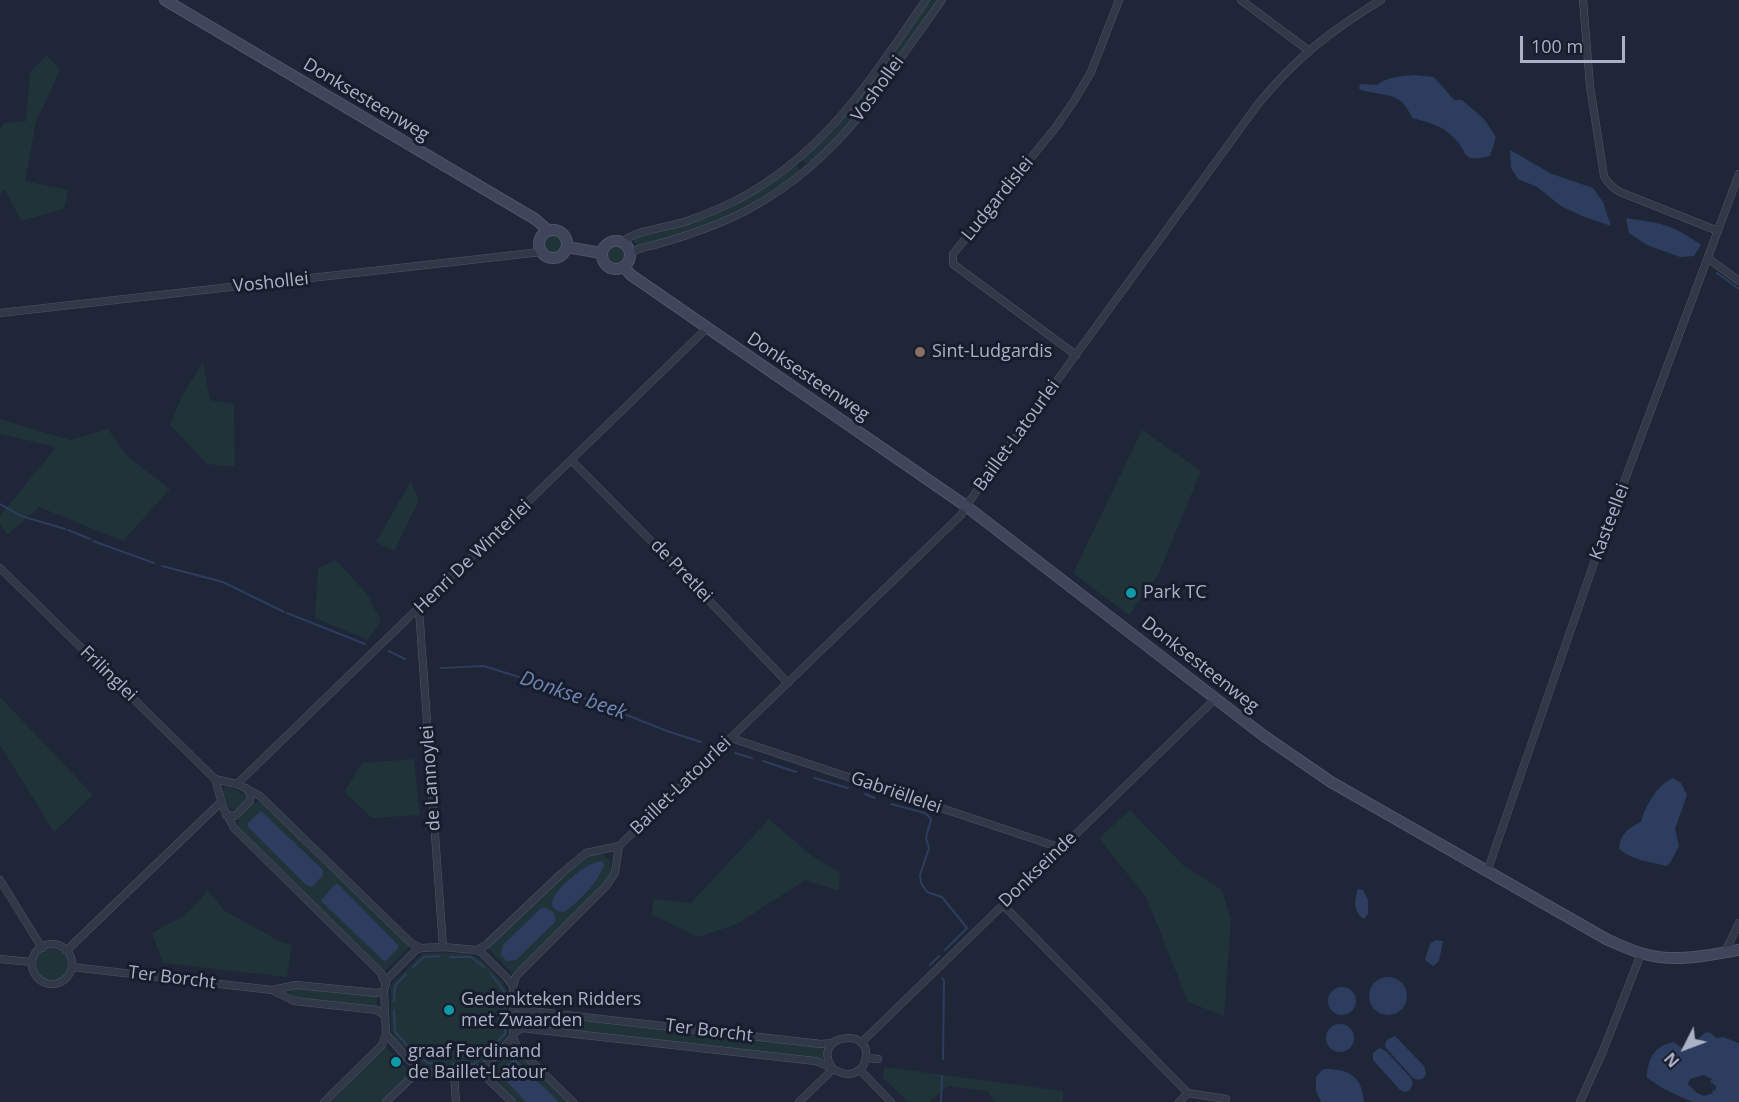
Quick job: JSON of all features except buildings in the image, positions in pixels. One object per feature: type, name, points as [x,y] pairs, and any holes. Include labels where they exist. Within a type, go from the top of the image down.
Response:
[{"type":"street","name":"Donksesteenweg","points":[[165,0],[536,219],[549,231],[561,232],[567,241],[564,254],[554,259],[541,252]]},
{"type":"street","name":"Voshollei","points":[[623,242],[630,236],[680,224],[721,208],[754,190],[797,161],[834,126],[852,104],[926,0]]},
{"type":"street","name":"Voshollei","points":[[630,255],[635,250],[676,239],[730,218],[771,195],[805,171],[861,114],[942,0]]},
{"type":"street","name":"Ludgardislei","points":[[1076,355],[953,264],[953,254],[1056,127],[1074,101],[1091,72],[1119,0]]},
{"type":"street","points":[[1241,0],[1308,50]]},
{"type":"street","name":"Baillet-Latourlei","points":[[476,950],[486,945],[586,853],[620,846],[961,515],[1258,104],[1285,72],[1308,50],[1381,0]]},
{"type":"street","points":[[1583,0],[1590,86],[1607,182],[1613,189],[1718,231]]},
{"type":"street","points":[[797,161],[805,171]]},
{"type":"street","name":"Kasteellei","points":[[1487,872],[1596,557],[1739,174]]},
{"type":"street","points":[[541,252],[539,242],[543,234],[549,231]]},
{"type":"street","points":[[602,254],[608,243],[615,240],[623,242],[629,249],[630,255],[624,267]]},
{"type":"street","name":"Donksesteenweg","points":[[567,247],[602,254],[603,261],[610,268],[624,267],[630,274],[707,328],[966,506],[1264,736],[1331,782],[1608,940],[1641,954],[1674,959],[1695,958],[1739,950]]},
{"type":"street","name":"Voshollei","points":[[0,313],[541,252]]},
{"type":"street","points":[[1709,259],[1739,281]]},
{"type":"street","name":"Henri De Winterlei","points":[[237,784],[707,328]]},
{"type":"street","name":"de Pretlei","points":[[572,461],[678,567],[788,683]]},
{"type":"street","name":"Frilinglei","points":[[0,568],[215,779]]},
{"type":"street","name":"de Lannoylei","points":[[419,609],[443,947]]},
{"type":"street","name":"Donkseinde","points":[[861,1042],[1216,698]]},
{"type":"street","name":"Gabriëllelei","points":[[731,738],[1061,848]]},
{"type":"street","points":[[324,1102],[382,1045],[386,1034],[384,987],[381,974],[234,828],[226,815],[215,779],[237,784],[260,796],[411,943],[421,948]]},
{"type":"street","points":[[226,815],[235,816],[250,801],[246,788]]},
{"type":"street","points":[[66,951],[221,802]]},
{"type":"street","name":"Baillet-Latourlei","points":[[513,986],[516,976],[606,886],[615,873],[620,846]]},
{"type":"street","points":[[0,880],[42,948]]},
{"type":"street","points":[[1003,905],[1188,1093],[1226,1099]]},
{"type":"street","points":[[1725,952],[1739,923]]},
{"type":"street","points":[[54,945],[66,951],[72,961],[72,967],[62,981],[48,984],[37,977],[31,962],[35,954],[42,948],[54,945]]},
{"type":"street","points":[[384,987],[396,969],[421,948],[443,947],[476,950],[482,953],[496,965],[513,986],[513,1035],[517,1047],[573,1102]]},
{"type":"street","points":[[1580,1102],[1603,1051],[1641,954]]},
{"type":"street","points":[[0,959],[31,962]]},
{"type":"street","name":"Ter Borcht","points":[[72,967],[272,990],[296,985],[377,993],[384,987]]},
{"type":"street","name":"Ter Borcht","points":[[272,990],[294,1001],[377,1010],[384,1015]]},
{"type":"street","name":"Ter Borcht","points":[[514,1004],[522,1010],[821,1044],[835,1042]]},
{"type":"street","name":"Ter Borcht","points":[[513,1035],[522,1028],[803,1060],[821,1063],[833,1070]]},
{"type":"street","points":[[386,1034],[403,1055],[422,1071]]},
{"type":"street","points":[[473,1072],[496,1056],[513,1035]]},
{"type":"street","points":[[848,1037],[861,1042],[866,1058],[860,1070],[844,1075],[833,1070],[828,1053],[835,1042],[848,1037]]},
{"type":"street","points":[[866,1058],[878,1059]]},
{"type":"street","points":[[800,1102],[833,1070]]},
{"type":"street","points":[[860,1070],[891,1102]]},
{"type":"street","points":[[386,1102],[413,1076],[422,1071],[454,1074],[473,1072],[486,1077],[512,1102]]},
{"type":"street","points":[[454,1074],[456,1102]]},
{"type":"street","points":[[1179,1102],[1188,1093]]},
{"type":"shaded area","points":[[929,0],[939,0],[859,113],[818,156],[805,164],[804,159],[837,127],[859,100]]},
{"type":"shaded area","points":[[47,55],[60,70],[36,122],[25,181],[68,190],[64,209],[21,221],[5,190],[0,193],[0,129],[4,123],[26,121],[30,72]]},
{"type":"shaded area","points":[[797,166],[799,172],[779,186],[722,217],[682,233],[637,246],[632,239],[693,222],[733,205]]},
{"type":"shaded area","points":[[549,234],[557,234],[563,240],[563,248],[557,254],[549,254],[543,248],[543,240]]},
{"type":"shaded area","points":[[612,245],[620,245],[626,251],[626,259],[620,265],[612,265],[606,259],[606,251]]},
{"type":"shaded area","points":[[203,362],[210,400],[234,404],[235,467],[207,464],[170,425],[183,394]]},
{"type":"shaded area","points":[[0,419],[70,440],[108,429],[128,457],[170,489],[123,541],[39,507],[7,535],[0,524],[0,516],[56,447],[0,434]]},
{"type":"shaded area","points":[[1142,430],[1201,471],[1159,573],[1129,615],[1073,573]]},
{"type":"shaded area","points":[[411,481],[419,500],[394,551],[376,542]]},
{"type":"shaded area","points":[[336,560],[367,594],[381,621],[368,640],[315,618],[318,568]]},
{"type":"shaded area","points":[[0,697],[93,795],[54,832],[0,745]]},
{"type":"shaded area","points":[[414,759],[420,815],[372,818],[344,792],[362,763]]},
{"type":"shaded area","points":[[225,786],[246,796],[238,809],[228,806],[222,792]]},
{"type":"shaded area","points":[[258,801],[262,801],[408,945],[409,947],[385,971],[239,828],[241,816]]},
{"type":"shaded area","points":[[1130,810],[1184,866],[1222,890],[1231,919],[1224,1016],[1188,1002],[1147,899],[1099,838]]},
{"type":"shaded area","points":[[769,819],[811,855],[840,873],[839,891],[805,880],[737,924],[698,937],[651,914],[654,899],[691,903]]},
{"type":"shaded area","points":[[597,853],[604,856],[610,863],[610,873],[547,942],[512,973],[489,949],[490,946],[556,880]]},
{"type":"shaded area","points":[[208,891],[225,911],[283,943],[292,944],[287,977],[163,963],[152,933],[185,915]]},
{"type":"shaded area","points":[[52,949],[63,954],[68,965],[63,976],[52,981],[41,976],[36,965],[41,954]]},
{"type":"shaded area","points":[[423,953],[467,953],[481,959],[507,990],[508,1036],[475,1067],[430,1067],[417,1061],[395,1038],[391,1029],[391,985]]},
{"type":"shaded area","points":[[294,987],[377,996],[377,1007],[294,998],[289,992]]},
{"type":"shaded area","points":[[521,1013],[822,1047],[825,1052],[823,1058],[818,1059],[522,1025]]},
{"type":"shaded area","points":[[384,1047],[411,1073],[410,1075],[382,1102],[331,1102],[339,1091]]},
{"type":"shaded area","points":[[514,1049],[568,1102],[517,1102],[489,1073]]},
{"type":"shaded area","points":[[884,1067],[1063,1091],[1063,1102],[995,1102],[987,1091],[948,1086],[929,1102],[908,1102],[883,1078]]},
{"type":"water","points":[[1399,76],[1434,77],[1454,100],[1462,100],[1484,119],[1496,137],[1490,156],[1469,157],[1448,132],[1434,124],[1412,118],[1397,98],[1359,89],[1360,84],[1377,85]]},
{"type":"water","points":[[1510,150],[1552,174],[1593,188],[1603,202],[1611,226],[1561,206],[1537,187],[1518,179],[1511,168]]},
{"type":"water","points":[[1626,218],[1665,226],[1701,245],[1694,256],[1680,257],[1647,245],[1629,233]]},
{"type":"water","points":[[1673,778],[1681,783],[1687,795],[1675,829],[1679,846],[1670,863],[1666,866],[1641,860],[1619,849],[1623,835],[1641,822],[1652,797],[1667,781]]},
{"type":"water","points":[[261,811],[323,870],[323,875],[312,887],[306,885],[248,827],[248,823]]},
{"type":"water","points":[[601,861],[604,864],[602,870],[582,897],[564,912],[555,909],[552,902],[563,885],[583,869]]},
{"type":"water","points":[[338,884],[398,945],[386,961],[321,901],[334,885]]},
{"type":"water","points":[[1358,889],[1363,890],[1368,900],[1368,914],[1364,919],[1355,906]]},
{"type":"water","points":[[541,908],[552,911],[555,922],[516,960],[506,961],[501,954],[503,945]]},
{"type":"water","points":[[1435,940],[1443,941],[1439,961],[1433,966],[1425,960],[1430,944]]},
{"type":"water","points":[[1388,977],[1401,983],[1407,996],[1401,1009],[1388,1015],[1375,1009],[1369,996],[1375,983]]},
{"type":"water","points":[[1342,987],[1352,991],[1356,1001],[1352,1011],[1342,1015],[1332,1011],[1328,1001],[1332,991]]},
{"type":"water","points":[[1340,1024],[1350,1028],[1354,1038],[1350,1048],[1340,1052],[1330,1048],[1326,1038],[1330,1028]]},
{"type":"water","points":[[1706,1032],[1716,1038],[1723,1037],[1739,1043],[1739,1102],[1692,1102],[1647,1078],[1653,1054],[1662,1046],[1674,1042],[1687,1050],[1696,1045],[1696,1041]],"holes":[[[1704,1075],[1712,1079],[1710,1082],[1716,1086],[1715,1091],[1712,1090],[1713,1093],[1704,1096],[1688,1084],[1690,1079]]]},
{"type":"water","points":[[1395,1036],[1424,1066],[1426,1074],[1422,1079],[1413,1078],[1386,1048],[1385,1043],[1388,1039]]},
{"type":"water","points":[[1379,1048],[1386,1051],[1411,1078],[1413,1083],[1410,1090],[1405,1092],[1400,1090],[1373,1060],[1373,1053]]},
{"type":"water","points":[[516,1060],[559,1102],[526,1102],[500,1074],[502,1069]]},
{"type":"water","points":[[1326,1069],[1335,1069],[1354,1076],[1361,1087],[1364,1102],[1321,1102],[1316,1091],[1316,1077]]},
{"type":"waterway","points":[[1717,273],[1739,289]]},
{"type":"waterway","name":"Donkse beek","points":[[0,504],[21,516],[65,529]]},
{"type":"waterway","name":"Donkse beek","points":[[68,530],[90,539]]},
{"type":"waterway","name":"Donkse beek","points":[[93,541],[154,563]]},
{"type":"waterway","name":"Donkse beek","points":[[162,566],[223,582],[284,612]]},
{"type":"waterway","name":"Donkse beek","points":[[287,613],[365,644]]},
{"type":"waterway","name":"Donkse beek","points":[[389,651],[405,659]]},
{"type":"waterway","name":"Donkse beek","points":[[441,668],[484,666],[579,696],[701,742]]},
{"type":"waterway","name":"Donkse beek","points":[[735,753],[752,758]]},
{"type":"waterway","name":"Donkse beek","points":[[763,761],[796,772]]},
{"type":"waterway","name":"Donkse beek","points":[[814,778],[848,788]]},
{"type":"waterway","name":"Donkse beek","points":[[865,794],[875,798]]},
{"type":"waterway","name":"Donkse beek","points":[[891,804],[925,813],[931,819],[926,838],[929,848],[920,875],[921,883],[927,892],[942,897],[967,928],[945,950]]},
{"type":"waterway","points":[[413,967],[424,957],[440,956]]},
{"type":"waterway","name":"Donkse beek","points":[[930,965],[939,956]]},
{"type":"waterway","points":[[450,957],[471,957],[484,967]]},
{"type":"waterway","points":[[394,1001],[395,986],[406,974]]},
{"type":"waterway","points":[[491,974],[504,991],[505,1008]]},
{"type":"waterway","name":"Donkse beek","points":[[942,978],[944,981],[943,1059]]},
{"type":"waterway","points":[[394,1010],[395,1032],[407,1045]]},
{"type":"waterway","points":[[493,1046],[505,1034],[505,1018]]},
{"type":"waterway","points":[[414,1052],[428,1063],[443,1064]]},
{"type":"waterway","points":[[453,1064],[474,1064],[486,1053]]},
{"type":"waterway","name":"Donkse beek","points":[[941,1102],[942,1076]]},
{"type":"place","name":"Sint-Ludgardis","points":[[920,352]]},
{"type":"place","name":"Park TC","points":[[1131,593]]},
{"type":"place","name":"Gedenkteken Ridders met Zwaarden","points":[[449,1010]]},
{"type":"place","name":"graaf Ferdinand de Baillet-Latour","points":[[396,1062]]}]
